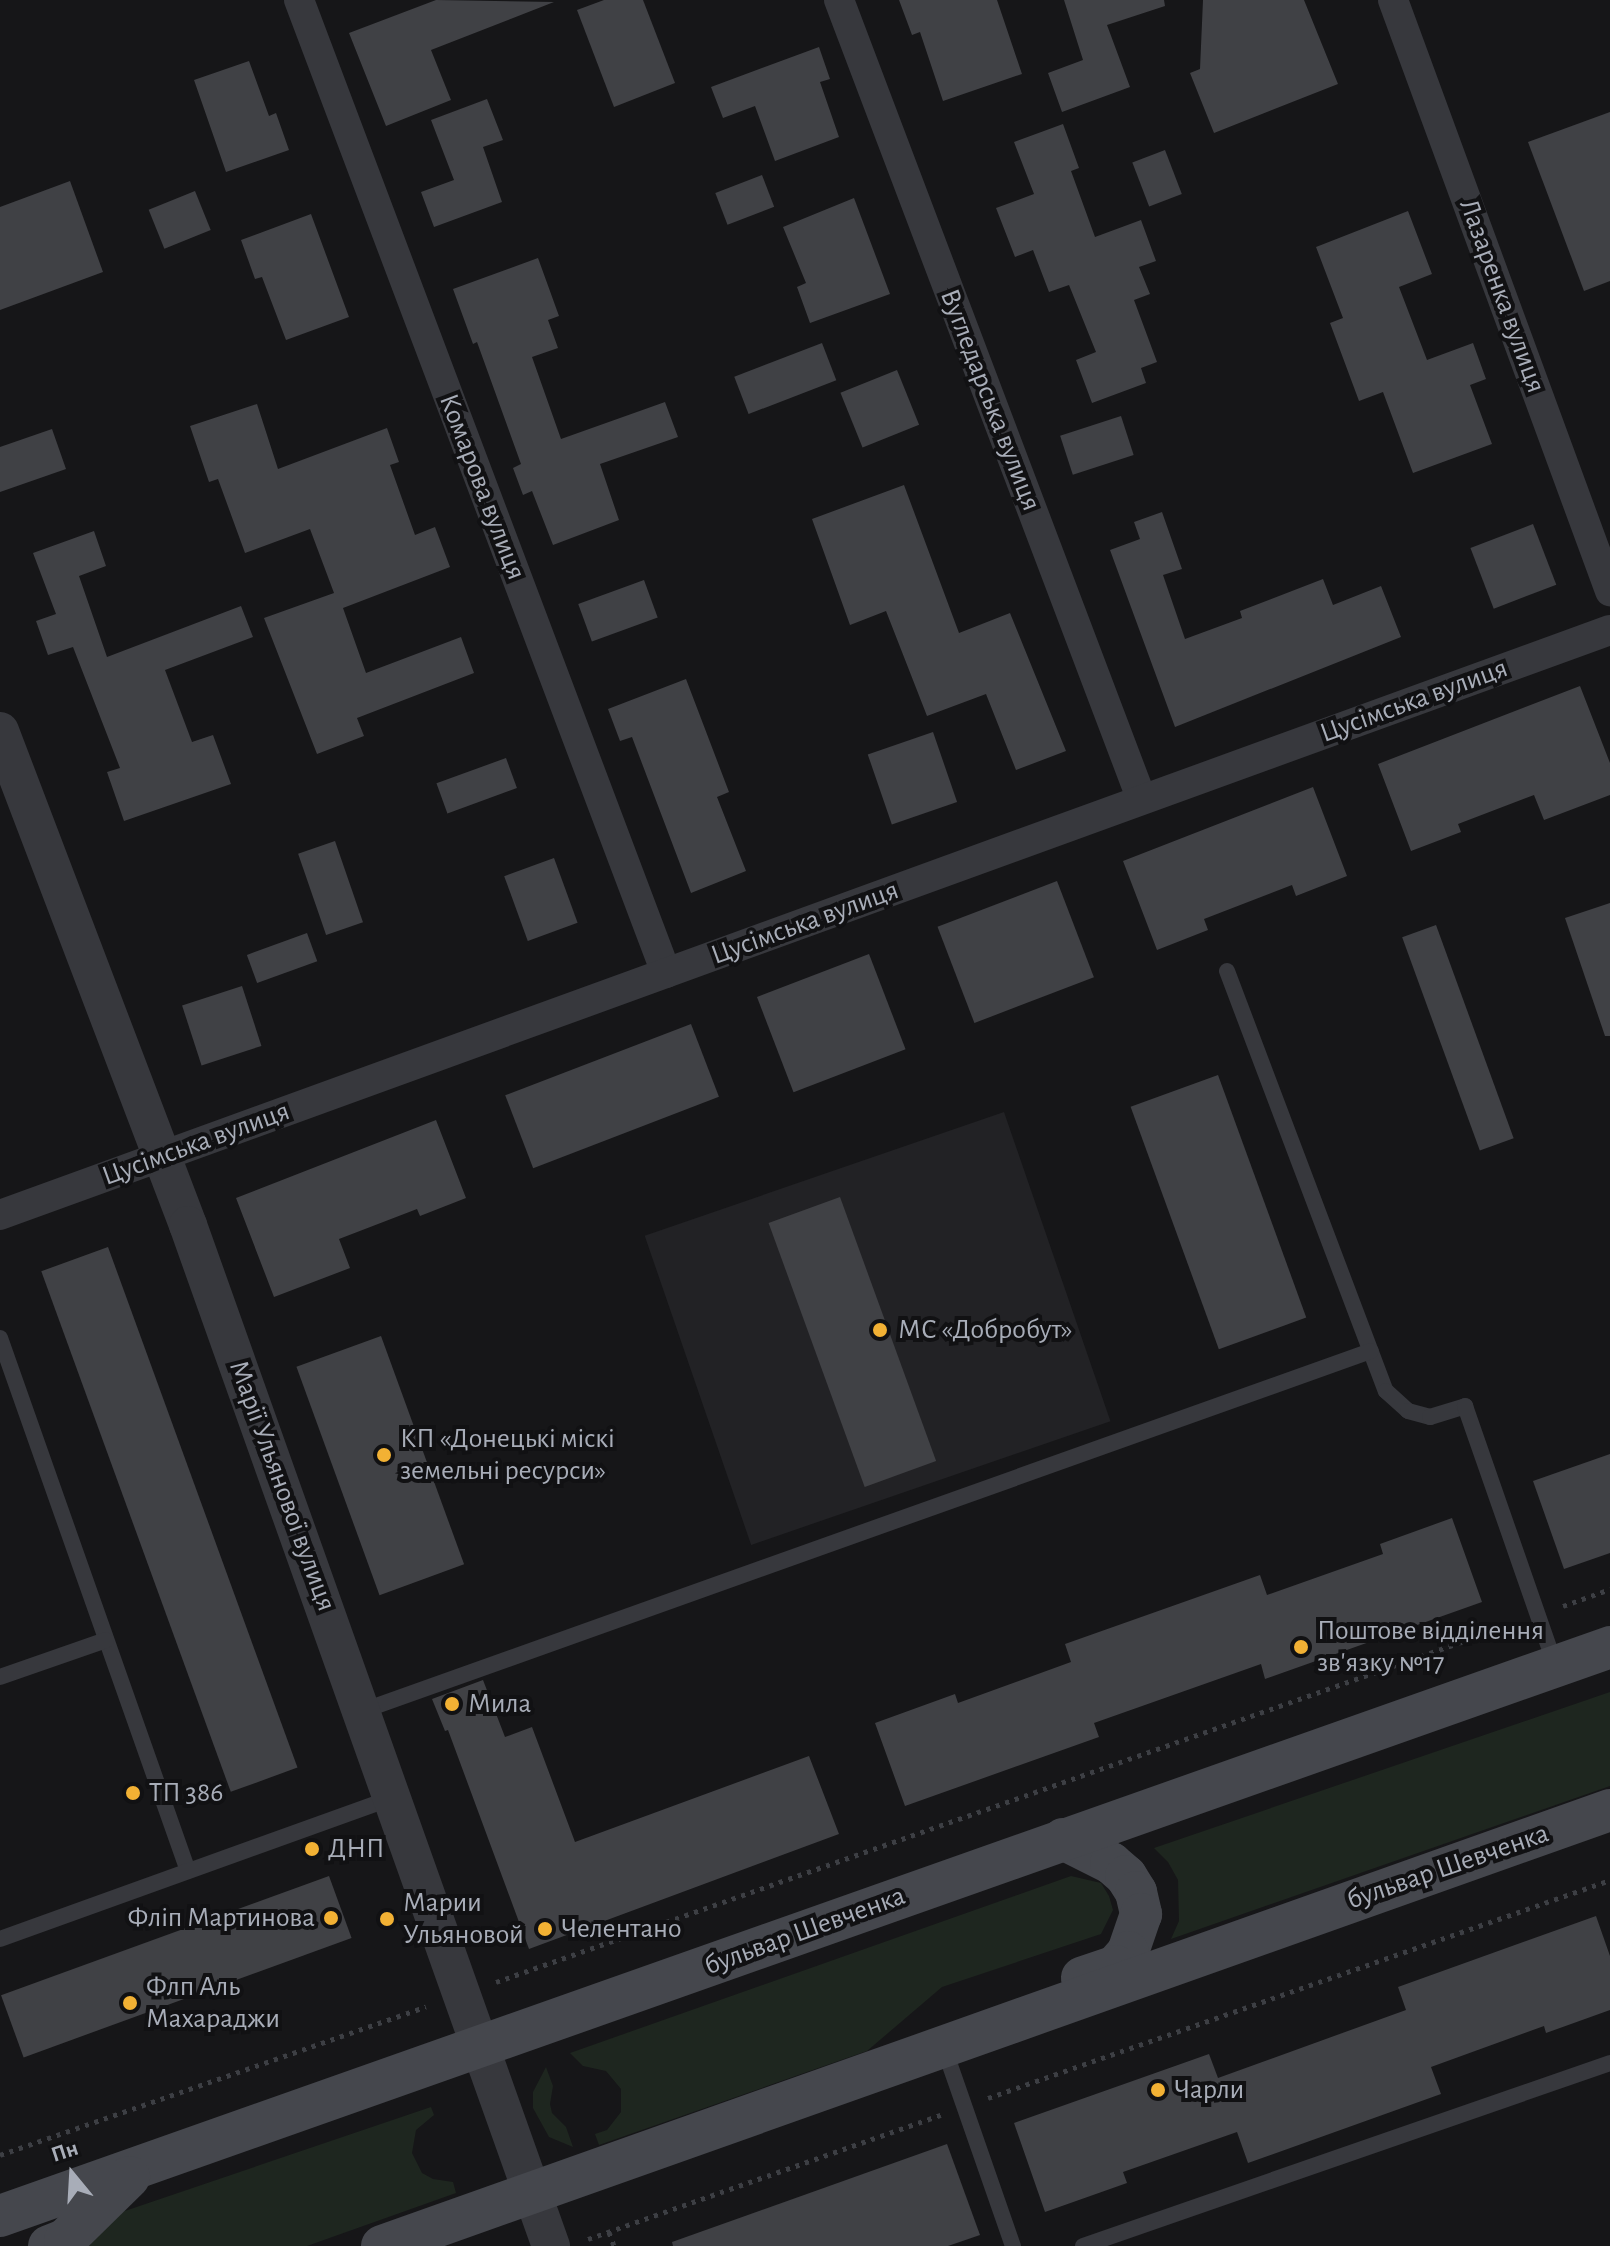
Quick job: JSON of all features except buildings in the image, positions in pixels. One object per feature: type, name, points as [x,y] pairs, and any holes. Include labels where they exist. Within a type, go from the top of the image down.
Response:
[{"type":"main road","name":"бульвар Шевченка","points":[[0,2216],[1610,1647]]},
{"type":"main road","name":"бульвар Шевченка","points":[[382,2246],[1610,1810]]},
{"type":"main road","points":[[943,2046],[977,2014],[1116,1966],[1128,1952],[1141,1914],[1136,1892],[1111,1863],[1063,1839]]},
{"type":"main road","points":[[49,2246],[65,2240],[138,2168]]},
{"type":"street","name":"Комарова вулиця","points":[[299,0],[666,973]]},
{"type":"street","name":"Вугледарська вулиця","points":[[839,0],[1142,800]]},
{"type":"street","name":"Лазаренка вулиця","points":[[1393,0],[1610,591]]},
{"type":"street","name":"Цусімська вулиця","points":[[0,1215],[1610,630]]},
{"type":"street","name":"Марії Ульянової вулиця","points":[[0,731],[163,1156],[531,2193],[566,2244]]},
{"type":"lane","points":[[1227,971],[1386,1391],[1408,1411],[1430,1417],[1465,1406],[1556,1665]]},
{"type":"lane","points":[[0,1338],[188,1871]]},
{"type":"lane","points":[[362,1711],[1371,1351]]},
{"type":"lane","points":[[0,1677],[106,1640]]},
{"type":"lane","points":[[0,1939],[392,1798]]},
{"type":"lane","points":[[943,2046],[1013,2246]]},
{"type":"lane","points":[[1083,2246],[1610,2063]]},
{"type":"path","points":[[0,2155],[1610,1589]]},
{"type":"path","points":[[566,2244],[609,2232],[1610,1880]]},
{"type":"path","points":[[609,2232],[614,2246]]},
{"type":"shaded area","name":"МС «Добробут»","points":[[1004,1112],[1110,1421],[751,1545],[645,1236]]},
{"type":"shaded area","points":[[1610,1692],[1610,1786],[1171,1939],[1179,1921],[1178,1880],[1168,1862],[1154,1848]]},
{"type":"shaded area","points":[[1071,1876],[1101,1883],[1109,1896],[1113,1910],[1101,1934],[942,1987],[867,2051],[599,2145],[595,2134],[607,2130],[621,2112],[621,2089],[606,2071],[583,2066],[570,2053]]},
{"type":"shaded area","points":[[546,2067],[553,2086],[552,2113],[566,2127],[573,2147],[549,2137],[533,2108],[533,2092]]},
{"type":"shaded area","points":[[431,2107],[434,2115],[416,2130],[412,2153],[422,2173],[433,2179],[453,2182],[456,2193],[307,2246],[89,2246],[116,2214]]},
{"type":"place","name":"МС «Добробут»","points":[[880,1330]]},
{"type":"place","name":"КП «Донецькі міскі земельні ресурси»","points":[[384,1455]]},
{"type":"place","name":"Поштове відділення зв'язку №17","points":[[1301,1647]]},
{"type":"place","name":"Мила","points":[[452,1704]]},
{"type":"place","name":"ТП 386","points":[[133,1793]]},
{"type":"place","name":"ДНП","points":[[312,1849]]},
{"type":"place","name":"Фліп Мартинова","points":[[331,1918]]},
{"type":"place","name":"Марии Ульяновой","points":[[387,1919]]},
{"type":"place","name":"Челентано","points":[[545,1929]]},
{"type":"place","name":"Флп Аль Махараджи","points":[[130,2003]]},
{"type":"place","name":"Чарли","points":[[1158,2090]]}]
